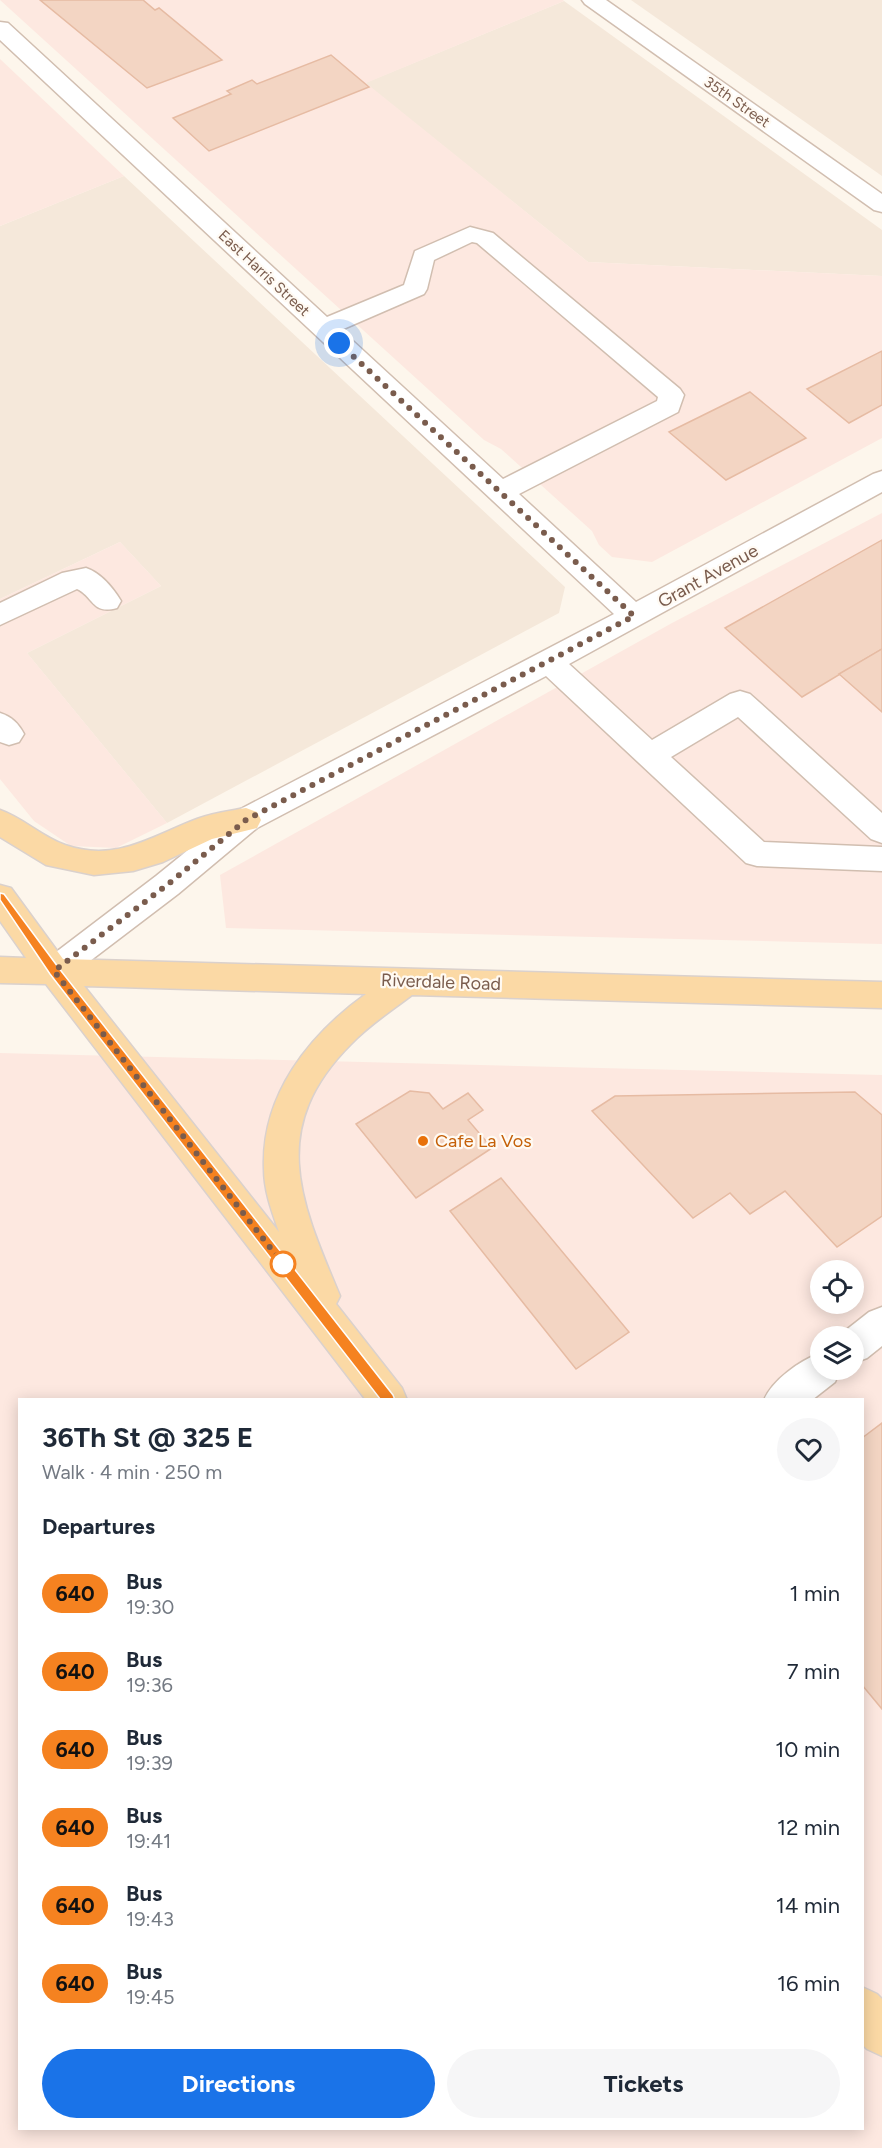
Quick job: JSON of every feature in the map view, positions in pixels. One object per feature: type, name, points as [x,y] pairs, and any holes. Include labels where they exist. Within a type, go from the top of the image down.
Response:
[{"type":"main road","points":[[0,822],[57,855],[93,863],[133,859],[152,854],[206,828],[246,820]]},
{"type":"main road","points":[[0,897],[54,971],[387,1398]]},
{"type":"main road","name":"Riverdale Road","points":[[0,970],[882,995]]},
{"type":"main road","points":[[336,1331],[293,1222],[284,1191],[281,1158],[285,1126],[294,1096],[307,1072],[323,1051],[342,1031],[406,981]]},
{"type":"main road","points":[[864,2012],[882,2034]]},
{"type":"street","name":"35th Street","points":[[592,0],[882,205]]},
{"type":"street","name":"East Harris Street","points":[[0,28],[634,616]]},
{"type":"street","points":[[323,328],[415,289],[423,256],[470,234],[485,238],[671,395],[669,406],[500,492]]},
{"type":"street","name":"Grant Avenue","points":[[54,971],[167,885],[246,820],[549,662],[882,480]]},
{"type":"street","points":[[0,615],[72,580],[86,578],[107,601]]},
{"type":"street","points":[[549,662],[756,854],[882,859]]},
{"type":"street","points":[[650,755],[740,702],[882,831]]},
{"type":"street","points":[[864,1338],[882,1324]]},
{"type":"street","points":[[785,1398],[810,1379]]},
{"type":"shaded area","points":[[0,0],[563,0],[366,83],[588,262],[882,276],[882,438],[652,562],[612,557],[599,545],[592,531],[501,449],[484,440]]},
{"type":"shaded area","points":[[631,0],[882,0],[882,176]]},
{"type":"shaded area","points":[[564,1],[882,230],[882,276],[588,262],[365,83]]},
{"type":"shaded area","points":[[0,59],[124,176],[0,226]]},
{"type":"shaded area","points":[[124,176],[565,587],[559,613],[167,823],[27,653],[161,586],[120,542],[0,599],[0,226]]},
{"type":"shaded area","points":[[882,513],[882,944],[226,928],[220,875],[672,623]]},
{"type":"shaded area","points":[[120,542],[161,586],[27,653],[167,823],[116,848],[71,846],[34,821],[0,779],[0,599]]},
{"type":"shaded area","points":[[0,1053],[882,1075],[882,2148],[0,2148]]},
{"type":"building","points":[[40,0],[143,0],[155,10],[159,8],[222,60],[147,88]]},
{"type":"building","points":[[331,55],[369,87],[209,151],[173,118],[231,94],[227,91],[252,80],[257,84]]},
{"type":"building","points":[[882,351],[882,405],[849,423],[807,389]]},
{"type":"building","points":[[750,392],[806,438],[726,480],[669,432]]},
{"type":"building","points":[[882,540],[882,649],[802,697],[725,628]]},
{"type":"building","points":[[882,649],[882,712],[839,674]]},
{"type":"building","points":[[410,1091],[429,1093],[443,1109],[468,1093],[483,1110],[468,1120],[492,1148],[416,1198],[356,1124]]},
{"type":"building","points":[[855,1092],[882,1115],[882,1216],[837,1247],[785,1191],[750,1214],[730,1193],[693,1218],[592,1111],[615,1096]]},
{"type":"building","points":[[501,1178],[629,1332],[576,1369],[450,1211]]},
{"type":"building","points":[[882,1423],[882,1709],[864,1687],[864,1436]]},
{"type":"bus line","name":"640","points":[[0,897],[54,971],[387,1398]]},
{"type":"place","name":"Cafe La Vos","points":[[423,1141]]},
{"type":"route","points":[[283,1264],[54,971],[167,885],[246,820],[634,616],[339,343]]}]
